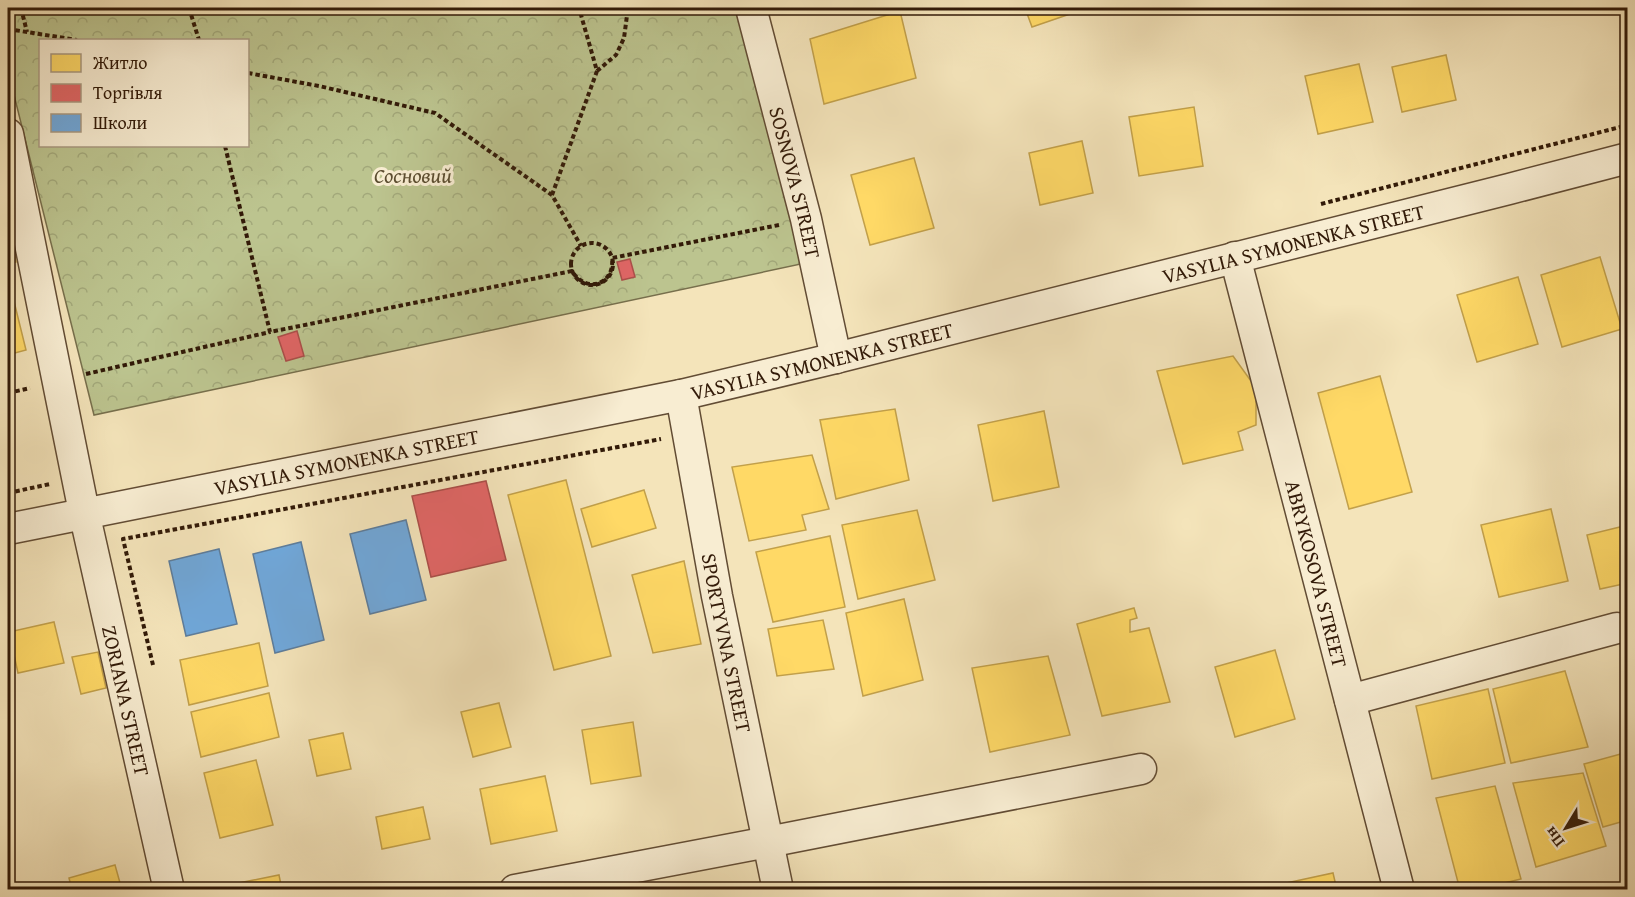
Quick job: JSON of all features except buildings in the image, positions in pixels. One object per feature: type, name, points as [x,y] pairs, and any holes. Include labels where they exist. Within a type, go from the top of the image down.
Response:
[{"type":"street","name":"SOSNOVA STREET","points":[[751,8],[806,219],[836,358]]},
{"type":"street","name":"ZORIANA STREET","points":[[8,134],[47,384],[77,478],[169,890]]},
{"type":"street","name":"VASYLIA SYMONENKA STREET","points":[[8,529],[681,395],[1628,158]]},
{"type":"street","name":"ABRYKOSOVA STREET","points":[[1235,258],[1399,890]]},
{"type":"street","name":"SPORTYVNA STREET","points":[[681,395],[717,596],[778,890]]},
{"type":"street","points":[[1350,700],[1617,628]]},
{"type":"street","points":[[515,890],[1141,769]]},
{"type":"path","points":[[21,8],[27,32]]},
{"type":"path","points":[[189,8],[199,39]]},
{"type":"path","points":[[579,8],[597,71]]},
{"type":"path","points":[[552,195],[597,71],[616,55],[624,38],[628,8]]},
{"type":"path","points":[[8,29],[71,39]]},
{"type":"path","points":[[249,73],[319,86],[435,113],[552,195],[581,246]]},
{"type":"path","points":[[225,147],[270,332]]},
{"type":"path","points":[[612,258],[806,219]]},
{"type":"path","points":[[587,243],[605,247],[612,258],[613,265],[608,278],[589,285],[581,282],[572,271],[571,264],[575,250],[581,246],[587,243]]},
{"type":"path","points":[[8,393],[270,332],[572,271]]},
{"type":"path","points":[[153,665],[123,539],[688,434]]},
{"type":"path","points":[[8,493],[77,478]]},
{"type":"green space","name":"Сосновий","points":[[8,8],[749,8],[815,261],[94,415],[8,71]]}]
